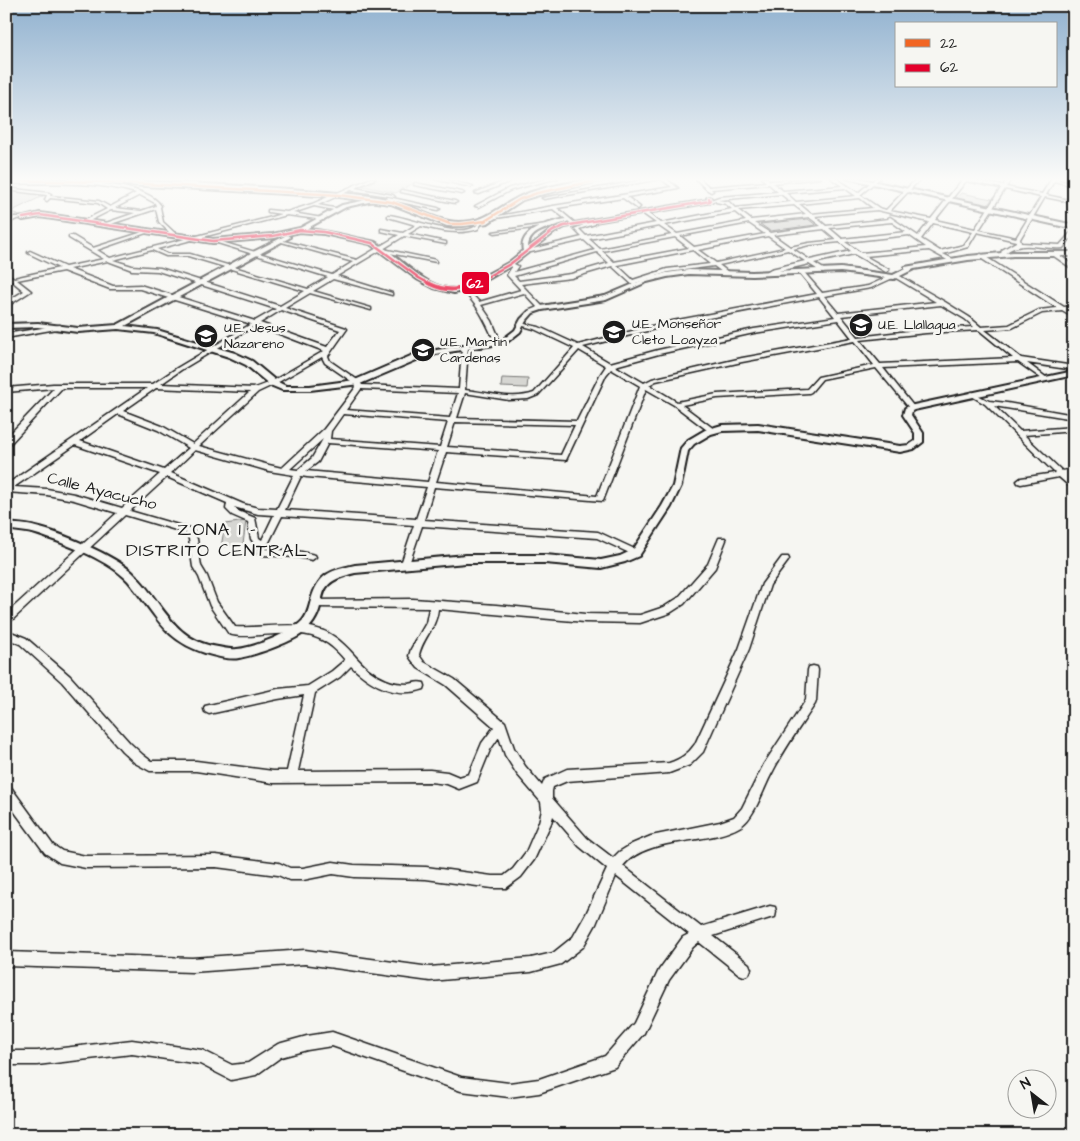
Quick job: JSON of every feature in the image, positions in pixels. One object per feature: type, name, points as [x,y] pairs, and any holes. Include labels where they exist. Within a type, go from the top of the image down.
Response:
[{"type":"street","points":[[92,250],[146,231]]},
{"type":"street","points":[[149,231],[213,241],[390,294]]},
{"type":"street","points":[[171,231],[175,235]]},
{"type":"street","points":[[6,281],[107,260],[217,231]]},
{"type":"street","points":[[213,241],[266,237],[294,231]]},
{"type":"street","points":[[118,327],[199,282],[298,231]]},
{"type":"street","points":[[315,231],[365,241],[380,249],[419,278],[446,290],[464,289],[488,277],[510,264],[553,231]]},
{"type":"street","points":[[388,231],[444,243]]},
{"type":"street","points":[[6,489],[179,369],[410,231]]},
{"type":"street","points":[[454,231],[462,233],[470,231]]},
{"type":"street","points":[[495,232],[500,231]]},
{"type":"street","points":[[524,252],[526,241],[538,231]]},
{"type":"street","points":[[579,231],[634,284]]},
{"type":"street","points":[[524,252],[624,231]]},
{"type":"street","points":[[669,231],[726,273]]},
{"type":"street","points":[[510,275],[599,250],[701,231]]},
{"type":"street","points":[[764,231],[823,271]]},
{"type":"street","points":[[517,283],[586,273],[613,264],[790,231]]},
{"type":"street","points":[[829,231],[857,254],[943,303],[981,329],[1046,379]]},
{"type":"street","points":[[918,239],[925,231]]},
{"type":"street","points":[[939,253],[966,246],[977,231]]},
{"type":"street","points":[[978,231],[1018,242],[1059,247],[1074,254]]},
{"type":"street","points":[[1004,254],[1004,251],[1018,242],[1023,231]]},
{"type":"street","points":[[1059,247],[1063,246],[1073,231]]},
{"type":"street","points":[[284,470],[328,431],[358,384],[416,357],[504,342],[512,337],[522,324],[525,316],[541,308],[599,300],[667,271],[713,265],[789,248],[840,241],[911,233],[930,248],[951,260]]},
{"type":"street","points":[[71,237],[107,260],[132,268],[158,268],[344,329],[325,356],[327,362],[358,384]]},
{"type":"street","points":[[280,241],[358,262]]},
{"type":"street","points":[[152,248],[166,255],[188,255],[368,309]]},
{"type":"street","points":[[768,273],[773,270],[808,262],[857,254],[930,248]]},
{"type":"street","points":[[380,249],[434,260]]},
{"type":"street","points":[[30,252],[64,269],[112,288],[140,287],[170,298],[255,323],[327,351]]},
{"type":"street","points":[[1053,253],[1074,269]]},
{"type":"street","points":[[6,390],[60,386],[155,386],[256,390],[358,384],[462,391],[508,397],[532,396],[578,347],[667,324],[869,287],[892,274],[913,267],[951,260],[1004,254],[1074,254]]},
{"type":"street","points":[[981,256],[1074,316]]},
{"type":"street","points":[[510,264],[515,266],[510,275]]},
{"type":"street","points":[[634,284],[678,273],[768,273],[841,270],[892,274]]},
{"type":"street","points":[[802,272],[912,408]]},
{"type":"street","points":[[6,275],[28,291],[6,305]]},
{"type":"street","points":[[510,275],[541,308]]},
{"type":"street","points":[[464,289],[478,304],[494,329],[498,343]]},
{"type":"street","points":[[478,304],[525,291]]},
{"type":"street","points":[[326,441],[563,458],[603,375],[610,365],[658,352],[746,333],[839,316],[943,303]]},
{"type":"street","points":[[119,412],[160,428],[193,447],[299,473],[600,499],[644,385],[654,380],[742,360],[856,339],[926,331],[1010,327],[1041,311],[1074,308]]},
{"type":"street","points":[[522,324],[549,333],[610,365],[676,404],[711,431]]},
{"type":"street","points":[[6,326],[38,325],[84,330],[118,327],[155,331],[214,349],[249,363],[273,383],[285,388]]},
{"type":"street","points":[[6,336],[60,327]]},
{"type":"street","points":[[405,564],[462,391],[466,348]]},
{"type":"street","points":[[6,620],[123,510],[256,390],[273,383],[327,351]]},
{"type":"street","points":[[676,404],[717,396],[808,391],[820,378],[878,366],[1019,360],[1074,368]]},
{"type":"street","points":[[6,526],[36,530],[83,548],[117,566],[129,575],[173,632],[192,644],[237,654],[265,646],[300,630],[306,624],[316,602],[320,586],[325,580],[337,573],[355,569],[405,564],[504,558],[601,564],[622,560],[636,553],[677,486],[684,450],[696,439],[711,431],[740,426],[900,449],[911,447],[919,442],[919,433],[907,415],[908,410],[912,408],[1074,373]]},
{"type":"street","points":[[6,443],[60,386]]},
{"type":"street","points":[[972,394],[987,404],[1074,487]]},
{"type":"street","points":[[987,404],[1007,404],[1074,417]]},
{"type":"street","points":[[341,412],[453,420],[580,423]]},
{"type":"street","points":[[1017,433],[1074,429]]},
{"type":"street","points":[[262,543],[268,538],[278,512],[299,473],[315,460],[326,441],[328,431]]},
{"type":"street","points":[[74,442],[165,473],[231,502],[258,511],[598,535],[636,553]]},
{"type":"street","points":[[1021,481],[1074,472]]},
{"type":"street","name":"Calle Ayacucho","points":[[6,489],[47,492],[123,510],[189,531],[193,539],[197,567],[203,576],[213,603],[232,631],[248,633],[300,630]]},
{"type":"street","points":[[231,502],[230,509],[235,514],[252,520],[255,539],[259,544],[262,543]]},
{"type":"street","points":[[316,602],[361,602],[496,609],[577,618],[640,619],[668,610],[681,601],[712,566],[722,540]]},
{"type":"street","points":[[262,543],[262,552],[312,557]]},
{"type":"street","points":[[6,790],[49,850],[60,857],[86,862],[216,861],[279,869],[289,874],[302,874],[333,868],[354,871],[426,873],[492,882],[506,882],[517,873],[530,856],[545,823],[548,810],[546,791],[549,783],[567,775],[669,768],[692,759],[699,748],[744,648],[766,584],[785,559]]},
{"type":"street","points":[[434,606],[434,620],[426,635],[415,646],[414,656],[421,665],[450,682],[501,726],[513,758],[521,770],[583,842],[744,970]]},
{"type":"street","points":[[300,630],[325,636],[339,645],[351,660],[370,676],[391,688],[410,690],[420,686]]},
{"type":"street","points":[[6,634],[23,641],[60,673],[126,747],[150,766],[196,766],[273,777],[292,775],[430,776],[447,778],[459,783],[472,778],[486,747],[501,726]]},
{"type":"street","points":[[209,709],[278,694],[310,690],[336,674],[351,660]]},
{"type":"street","points":[[6,959],[192,965],[305,957],[430,974],[531,965],[556,959],[578,942],[591,919],[614,867],[623,856],[651,842],[720,828],[738,821],[746,812],[768,768],[811,701],[813,670]]},
{"type":"street","points":[[292,775],[310,690]]},
{"type":"street","points":[[6,1058],[37,1058],[132,1047],[202,1058],[231,1073],[251,1070],[278,1051],[307,1043],[332,1039],[461,1084],[509,1090],[539,1086],[610,1062],[639,1028],[664,975],[688,942],[700,934],[770,912]]},
{"type":"shaded area","points":[[502,378],[528,379],[527,388],[501,387]]},
{"type":"shaded area","points":[[246,521],[243,544],[221,547],[225,524]]},
{"type":"transit line","name":"62","points":[[148,231],[213,241],[273,236],[294,231]]},
{"type":"transit line","name":"62","points":[[315,231],[372,243],[419,278],[436,287],[454,291],[464,289],[510,264],[553,231]]},
{"type":"place","name":"U.E. Llallagua","points":[[861,325]]},
{"type":"place","name":"U.E. Monseñor Cleto Loayza","points":[[614,332]]},
{"type":"place","name":"U.E. Jesus Nazareno","points":[[206,336]]},
{"type":"place","name":"U.E. Martin Cardenas","points":[[423,350]]},
{"type":"district","name":"ZONA 1 - DISTRITO CENTRAL","points":[[217,539]]}]
